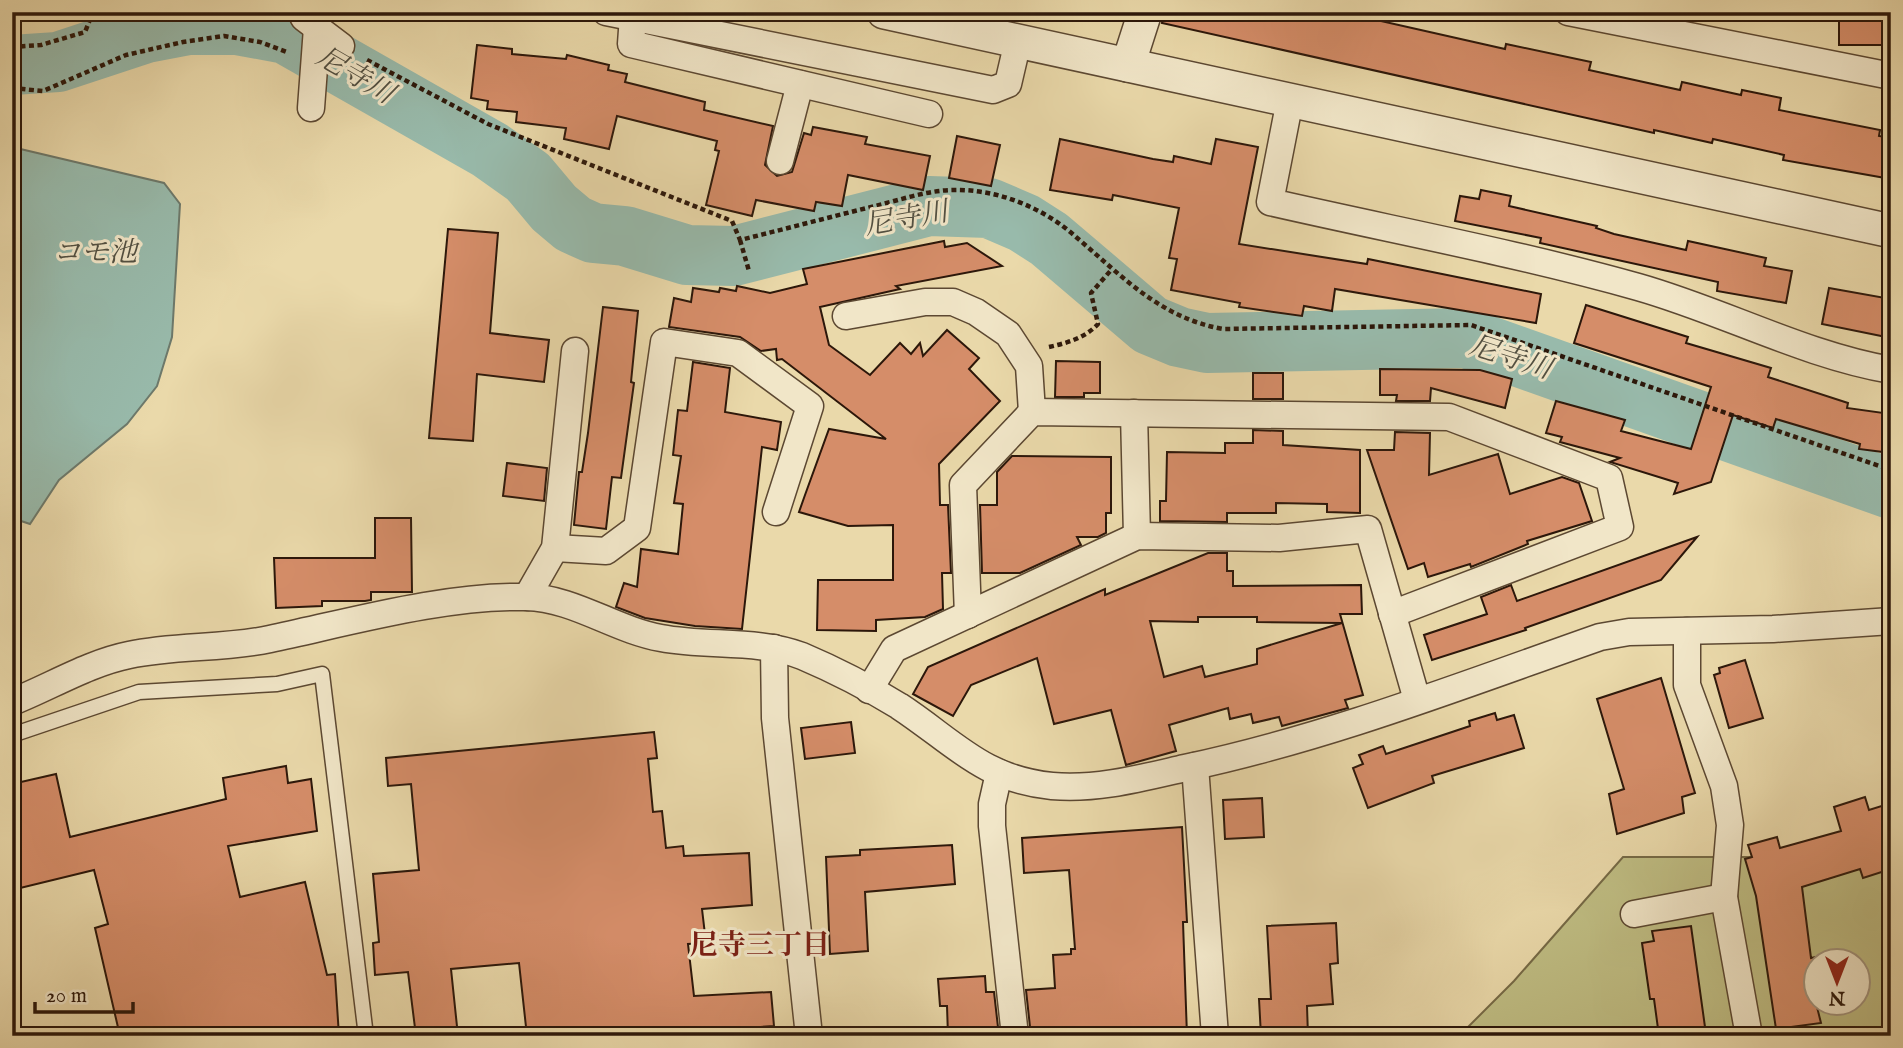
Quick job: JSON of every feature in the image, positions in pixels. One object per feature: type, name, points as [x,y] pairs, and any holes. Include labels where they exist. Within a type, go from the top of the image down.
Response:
[{"type":"street","points":[[606,12],[993,90],[1008,84],[1018,41]]},
{"type":"street","points":[[884,12],[1891,231]]},
{"type":"street","points":[[1128,65],[1146,12]]},
{"type":"street","points":[[1568,12],[1891,76]]},
{"type":"street","points":[[633,16],[631,44],[929,114]]},
{"type":"street","points":[[309,20],[341,46]]},
{"type":"street","points":[[309,20],[314,65],[311,108]]},
{"type":"street","points":[[780,161],[800,84]]},
{"type":"street","points":[[1290,100],[1270,202],[1636,287],[1711,310],[1855,363],[1891,370]]},
{"type":"street","points":[[846,316],[925,302],[953,302],[976,312],[1008,334],[1029,366],[1032,412],[963,485],[968,615]]},
{"type":"street","points":[[555,548],[607,551],[637,528],[664,342],[738,353],[810,406],[776,512]]},
{"type":"street","points":[[527,597],[555,548],[575,351]]},
{"type":"street","points":[[1032,412],[1449,417],[1609,478],[1620,527],[1392,614]]},
{"type":"street","points":[[1134,414],[1137,536]]},
{"type":"street","points":[[869,690],[894,649],[1137,536],[1279,538],[1368,529],[1417,700]]},
{"type":"street","points":[[12,702],[122,656],[173,648],[254,642],[468,601],[527,597],[557,601],[642,634],[666,639],[774,648],[801,656],[900,708],[961,752],[999,773],[1053,786],[1081,786],[1116,783],[1195,766],[1303,738],[1600,637],[1629,632],[1891,621]]},
{"type":"street","points":[[1687,631],[1687,685],[1724,786],[1730,825],[1724,897],[1749,1036]]},
{"type":"street","points":[[774,648],[775,718],[809,1036]]},
{"type":"street","points":[[1195,766],[1215,1036]]},
{"type":"street","points":[[999,773],[992,804],[992,827],[1015,1036]]},
{"type":"street","points":[[1634,914],[1724,897]]},
{"type":"lane","points":[[12,735],[139,692],[276,684],[322,674],[366,1036]]},
{"type":"path","points":[[12,47],[41,45],[85,32],[93,12]]},
{"type":"path","points":[[12,88],[43,91],[126,55],[225,36],[260,42],[314,65]]},
{"type":"path","points":[[341,46],[488,124],[732,220],[749,271]]},
{"type":"path","points":[[740,240],[919,195],[954,190],[987,193],[1049,216],[1134,290],[1168,311],[1204,326],[1223,329],[1471,326],[1891,471]]},
{"type":"path","points":[[1021,354],[1068,343],[1091,331],[1098,324],[1091,293],[1112,270]]},
{"type":"shaded area","points":[[1623,857],[1891,857],[1891,1036],[1459,1036],[1514,981]]},
{"type":"water","name":"コモ池","points":[[12,147],[164,183],[180,204],[172,337],[157,386],[127,424],[59,480],[30,524],[12,518]]},
{"type":"building","points":[[1164,12],[1373,12],[1372,19],[1505,49],[1506,44],[1591,62],[1589,70],[1680,90],[1682,82],[1741,95],[1742,90],[1781,98],[1779,110],[1880,130],[1879,136],[1891,138],[1891,179],[1783,160],[1784,155],[1713,139],[1712,143],[1654,130],[1654,133],[1162,23]]},
{"type":"building","points":[[1839,12],[1887,12],[1887,45],[1839,45]]},
{"type":"building","points":[[477,45],[512,49],[512,54],[566,59],[567,55],[609,65],[608,70],[627,74],[625,82],[705,102],[704,110],[773,126],[765,165],[777,176],[792,172],[804,133],[811,135],[813,127],[867,137],[865,144],[930,156],[923,190],[848,175],[842,206],[816,202],[814,211],[756,200],[752,216],[706,205],[719,151],[715,150],[717,141],[617,116],[609,149],[564,139],[566,128],[516,122],[517,112],[487,109],[488,101],[471,98]]},
{"type":"building","points":[[957,136],[1000,145],[991,186],[949,178]]},
{"type":"building","points":[[1060,139],[1153,159],[1173,162],[1174,156],[1211,164],[1216,139],[1258,147],[1239,244],[1367,264],[1368,259],[1541,294],[1536,323],[1335,289],[1332,311],[1304,306],[1302,316],[1239,307],[1240,303],[1171,290],[1177,259],[1169,258],[1179,208],[1113,195],[1112,200],[1050,190]]},
{"type":"building","points":[[1481,190],[1511,196],[1509,206],[1597,226],[1596,228],[1614,234],[1686,250],[1688,241],[1766,258],[1764,266],[1792,271],[1786,303],[1717,291],[1718,282],[1540,243],[1541,238],[1455,221],[1460,196],[1479,199]]},
{"type":"building","points":[[448,229],[498,233],[490,333],[549,340],[544,382],[477,374],[473,441],[429,438]]},
{"type":"building","points":[[944,241],[945,247],[967,243],[1002,266],[896,286],[900,289],[820,307],[829,345],[870,375],[900,343],[911,354],[920,343],[923,356],[947,330],[979,358],[969,369],[1000,401],[939,464],[940,505],[948,505],[951,573],[942,573],[943,609],[925,617],[876,620],[876,631],[817,630],[818,580],[893,580],[893,525],[848,526],[799,512],[805,495],[829,429],[886,439],[782,359],[777,360],[776,349],[761,351],[740,337],[669,327],[674,298],[691,302],[693,288],[719,292],[720,288],[736,291],[737,286],[770,293],[807,284],[803,269]]},
{"type":"building","points":[[1829,288],[1891,299],[1891,338],[1822,324]]},
{"type":"building","points":[[1586,305],[1688,337],[1686,343],[1771,368],[1768,377],[1848,403],[1847,408],[1891,414],[1891,453],[1859,449],[1860,444],[1776,419],[1773,428],[1733,415],[1711,482],[1674,494],[1678,483],[1610,462],[1620,458],[1560,442],[1562,437],[1546,433],[1556,401],[1625,420],[1621,431],[1691,449],[1711,387],[1574,343]]},
{"type":"building","points":[[603,307],[638,311],[631,382],[634,383],[621,478],[612,477],[606,529],[574,525]]},
{"type":"building","points":[[1056,361],[1100,362],[1100,393],[1084,393],[1084,397],[1055,397]]},
{"type":"building","points":[[693,362],[730,368],[725,412],[781,422],[777,450],[762,447],[742,629],[695,626],[645,618],[616,607],[624,583],[637,587],[641,549],[678,554],[683,504],[674,503],[681,456],[673,455],[678,410],[687,411]]},
{"type":"building","points":[[1380,369],[1480,370],[1512,379],[1505,408],[1431,388],[1430,401],[1396,401],[1397,395],[1380,395]]},
{"type":"building","points":[[1253,373],[1283,373],[1283,399],[1253,399]]},
{"type":"building","points":[[1253,430],[1283,431],[1283,445],[1360,450],[1360,513],[1327,512],[1327,504],[1276,503],[1276,513],[1227,513],[1227,522],[1160,521],[1160,501],[1166,501],[1167,452],[1225,453],[1225,443],[1253,443]]},
{"type":"building","points":[[1395,432],[1430,433],[1429,475],[1498,454],[1510,494],[1562,477],[1579,483],[1592,521],[1527,541],[1528,544],[1471,567],[1470,564],[1428,577],[1424,563],[1408,569],[1367,450],[1394,450]]},
{"type":"building","points":[[1012,456],[1111,457],[1111,513],[1106,513],[1106,533],[1098,537],[1077,537],[1081,545],[1020,573],[982,573],[980,505],[997,505],[997,472]]},
{"type":"building","points":[[507,463],[547,468],[544,501],[503,496]]},
{"type":"building","points":[[375,518],[411,518],[412,592],[371,592],[371,600],[322,601],[322,606],[276,608],[274,558],[375,558]]},
{"type":"building","points":[[1697,537],[1661,580],[1525,628],[1526,630],[1432,660],[1424,635],[1487,614],[1481,597],[1511,585],[1517,601]]},
{"type":"building","points":[[1208,553],[1227,553],[1227,571],[1233,571],[1233,586],[1361,585],[1362,614],[1340,614],[1363,695],[1345,700],[1348,708],[1282,726],[1279,717],[1253,723],[1251,714],[1230,719],[1228,708],[1169,725],[1176,751],[1126,765],[1111,710],[1054,724],[1037,658],[971,685],[953,716],[913,694],[928,667],[1105,589],[1105,595]],"holes":[[[1198,617],[1257,617],[1257,622],[1342,623],[1257,649],[1257,664],[1205,677],[1202,666],[1164,677],[1150,621],[1198,622]]]},
{"type":"building","points":[[1745,660],[1763,718],[1729,728],[1714,675],[1720,673],[1719,668]]},
{"type":"building","points":[[1661,678],[1695,793],[1682,797],[1684,813],[1617,834],[1609,794],[1624,789],[1597,699]]},
{"type":"building","points":[[1495,713],[1497,720],[1514,715],[1524,748],[1432,776],[1434,783],[1368,808],[1353,768],[1363,764],[1359,755],[1383,746],[1386,754],[1470,726],[1469,721]]},
{"type":"building","points":[[851,722],[855,753],[805,759],[801,728]]},
{"type":"building","points":[[654,732],[657,758],[648,759],[653,812],[662,811],[666,848],[683,846],[684,856],[749,853],[752,905],[702,909],[706,943],[688,944],[694,996],[771,992],[774,1026],[698,1031],[699,1036],[527,1036],[519,963],[451,969],[458,1036],[416,1036],[408,972],[375,975],[373,943],[379,942],[373,874],[419,870],[411,784],[388,786],[386,758]]},
{"type":"building","points":[[286,766],[288,783],[311,779],[317,831],[228,846],[240,897],[305,882],[327,975],[335,974],[339,1036],[120,1036],[95,928],[108,924],[94,870],[12,890],[12,784],[56,774],[70,837],[226,799],[223,778]]},
{"type":"building","points":[[1865,797],[1869,810],[1891,803],[1891,869],[1863,878],[1860,869],[1802,887],[1809,946],[1801,946],[1801,1016],[1819,1016],[1821,1023],[1776,1029],[1756,896],[1745,859],[1752,857],[1748,845],[1777,837],[1780,848],[1841,831],[1834,807]]},
{"type":"building","points":[[1262,798],[1264,837],[1225,839],[1223,800]]},
{"type":"building","points":[[1182,827],[1187,922],[1183,922],[1187,1036],[1031,1036],[1026,990],[1055,988],[1053,955],[1071,954],[1071,949],[1075,949],[1069,870],[1024,873],[1022,838]]},
{"type":"building","points":[[952,845],[955,884],[865,892],[868,951],[830,954],[826,857],[860,855],[860,850]]},
{"type":"building","points":[[1336,923],[1338,963],[1330,964],[1333,1004],[1307,1006],[1308,1036],[1261,1036],[1259,999],[1271,999],[1267,926]]},
{"type":"building","points":[[1691,926],[1705,1027],[1691,1029],[1692,1036],[1659,1036],[1654,999],[1650,999],[1642,943],[1654,941],[1652,931]]},
{"type":"building","points":[[985,976],[986,992],[994,992],[999,1036],[948,1036],[947,1006],[940,1006],[938,979]]},
{"type":"waterway","name":"尼寺川","points":[[12,65],[58,62],[146,33],[188,25],[237,25],[286,34],[490,150],[528,177],[554,208],[573,224],[593,233],[625,236],[687,255],[734,256],[929,206],[989,208],[1024,223],[1049,239],[1150,325],[1179,337],[1207,343],[1466,338],[1891,489]]},
{"type":"district","name":"尼寺三丁目","points":[[760,944]]}]
